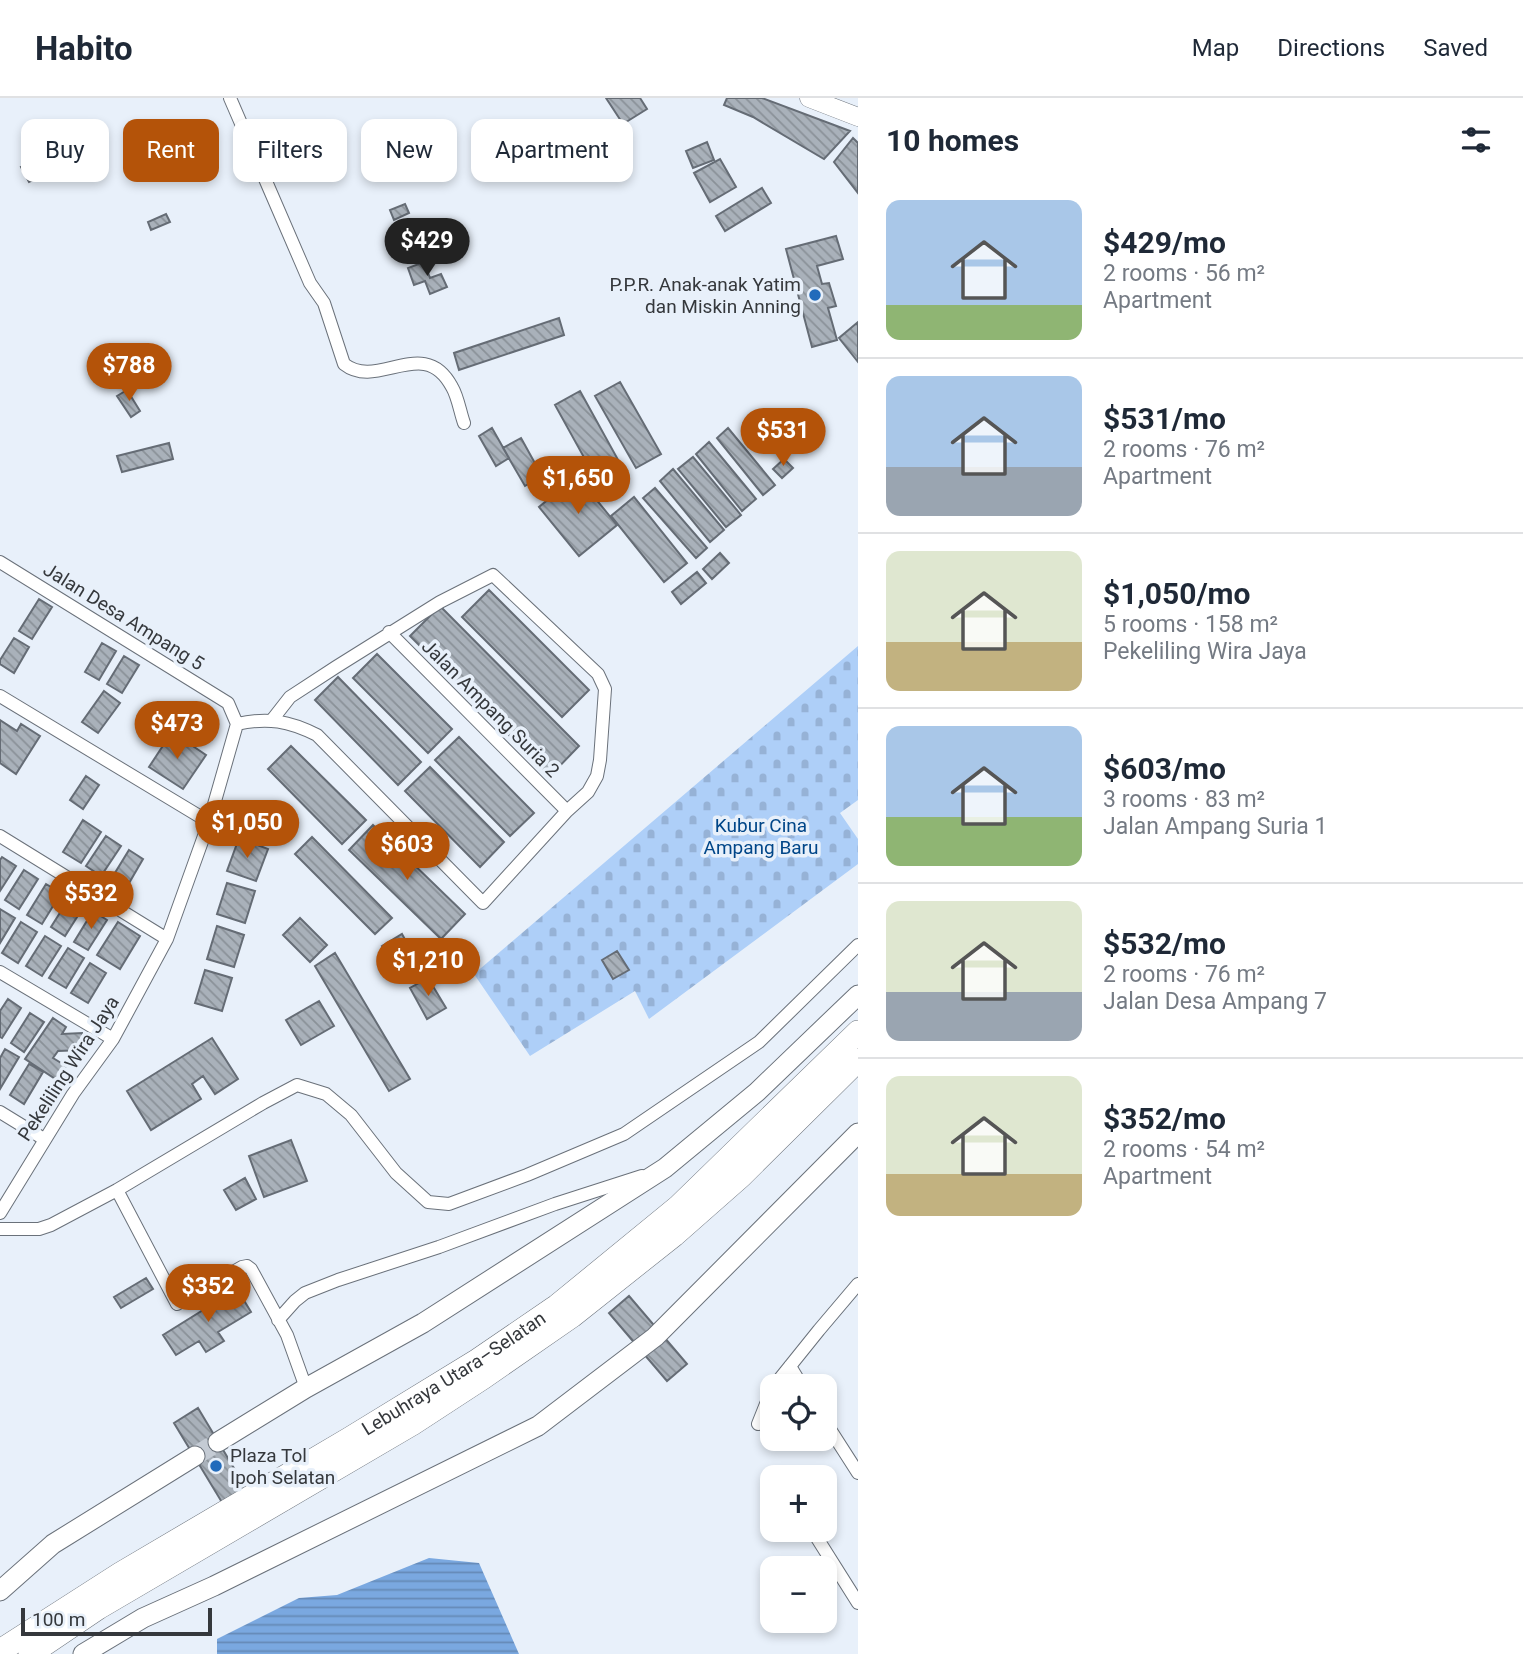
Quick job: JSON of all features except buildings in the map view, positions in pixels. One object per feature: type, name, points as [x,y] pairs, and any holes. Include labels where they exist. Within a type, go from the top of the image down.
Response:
[{"type":"highway","name":"Lebuhraya Utara–Selatan","points":[[0,1651],[120,1574],[478,1360],[556,1306],[678,1208],[858,1032]]},
{"type":"highway","name":"Lebuhraya Utara–Selatan","points":[[30,1654],[98,1608],[412,1424],[572,1316],[674,1235],[741,1176],[858,1060]]},
{"type":"main road","points":[[809,98],[858,117]]},
{"type":"main road","points":[[218,1442],[306,1388],[423,1324],[665,1168],[757,1092],[858,995]]},
{"type":"main road","points":[[83,1654],[143,1618],[214,1586],[538,1426],[655,1337],[858,1133]]},
{"type":"main road","points":[[0,1591],[53,1544],[195,1456]]},
{"type":"street","points":[[230,98],[310,283],[324,303],[344,364],[350,369],[362,371],[419,363],[436,367],[452,387],[464,423]]},
{"type":"street","name":"Jalan Desa Ampang 5","points":[[0,562],[228,703],[237,724]]},
{"type":"street","points":[[237,724],[272,720],[302,727],[317,735],[484,903],[567,811],[588,792],[597,776],[600,760],[605,689],[598,674],[493,575],[388,632],[290,697],[272,720]]},
{"type":"street","name":"Jalan Ampang Suria 2","points":[[388,632],[567,811]]},
{"type":"street","points":[[0,696],[209,822]]},
{"type":"street","name":"Pekeliling Wira Jaya","points":[[0,1213],[73,1094],[113,1039],[167,939],[209,822],[237,724]]},
{"type":"street","points":[[0,836],[167,939]]},
{"type":"street","points":[[0,1229],[39,1229],[51,1225],[117,1190],[297,1085],[326,1094],[351,1115],[396,1173],[428,1202],[449,1204],[624,1134],[759,1042],[858,945]]},
{"type":"street","points":[[0,972],[113,1039]]},
{"type":"street","points":[[0,1112],[44,1139]]},
{"type":"street","points":[[278,1320],[305,1293],[338,1280],[665,1168]]},
{"type":"street","points":[[117,1190],[177,1304],[242,1267],[251,1269],[286,1335],[306,1388]]},
{"type":"street","points":[[784,1374],[858,1284]]},
{"type":"street","points":[[790,1366],[795,1374]]},
{"type":"street","points":[[758,1424],[760,1419]]},
{"type":"street","points":[[837,1440],[858,1473]]},
{"type":"street","points":[[820,1542],[858,1603]]},
{"type":"green space","name":"Kubur Cina Ampang Baru","points":[[858,646],[858,800],[840,813],[858,839],[858,864],[649,1019],[635,991],[530,1056],[474,974]]},
{"type":"shaded area","points":[[429,1558],[479,1563],[519,1654],[217,1654],[217,1639],[299,1598],[337,1595]]},
{"type":"tunnel","points":[[195,1456],[218,1442]]},
{"type":"place","name":"P.P.R. Anak-anak Yatim dan Miskin Anning","points":[[815,295]]},
{"type":"place","name":"Plaza Tol Ipoh Selatan","points":[[216,1466]]}]
